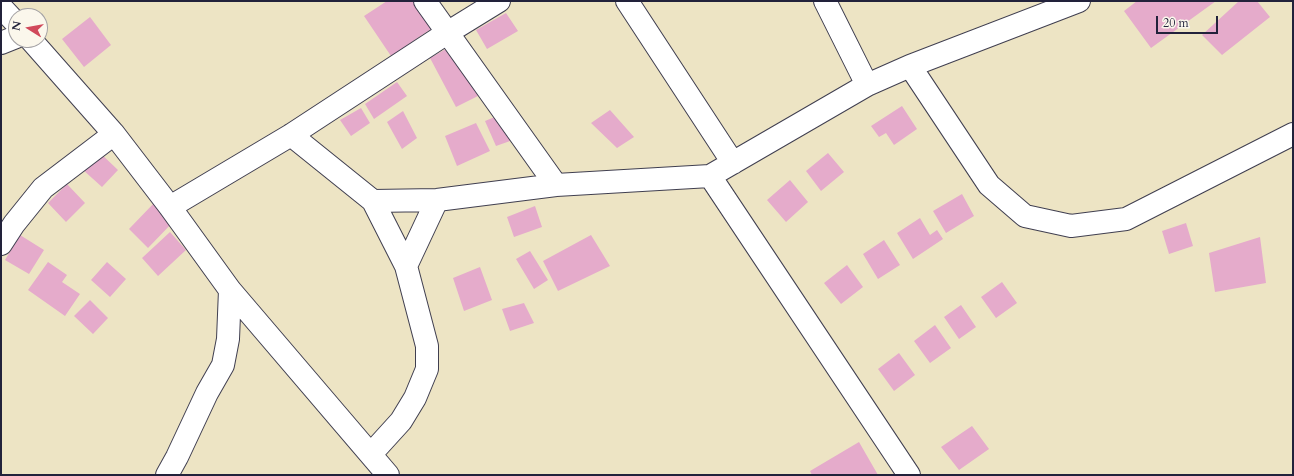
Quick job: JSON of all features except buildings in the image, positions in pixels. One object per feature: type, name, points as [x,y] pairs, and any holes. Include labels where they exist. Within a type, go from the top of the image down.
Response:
[{"type":"street","points":[[425,1],[556,185]]},
{"type":"street","points":[[170,207],[290,135],[499,1]]},
{"type":"street","points":[[627,1],[733,163]]},
{"type":"street","points":[[825,1],[867,85]]},
{"type":"street","points":[[373,201],[437,200],[556,185],[710,176],[867,85],[910,66],[1079,1]]},
{"type":"street","points":[[1,7],[8,14]]},
{"type":"street","points":[[38,48],[114,134],[170,207],[230,290],[388,475]]},
{"type":"street","points":[[910,66],[989,185],[1025,216],[1071,226],[1126,219],[1293,134]]},
{"type":"street","points":[[1,244],[14,224],[43,188],[114,134]]},
{"type":"street","points":[[290,135],[373,201],[406,266],[427,346],[427,369],[415,398],[401,421],[371,454]]},
{"type":"street","points":[[710,176],[909,475]]},
{"type":"street","points":[[406,266],[437,200]]},
{"type":"street","points":[[167,475],[177,458],[207,393],[223,365],[228,338],[230,290]]}]
